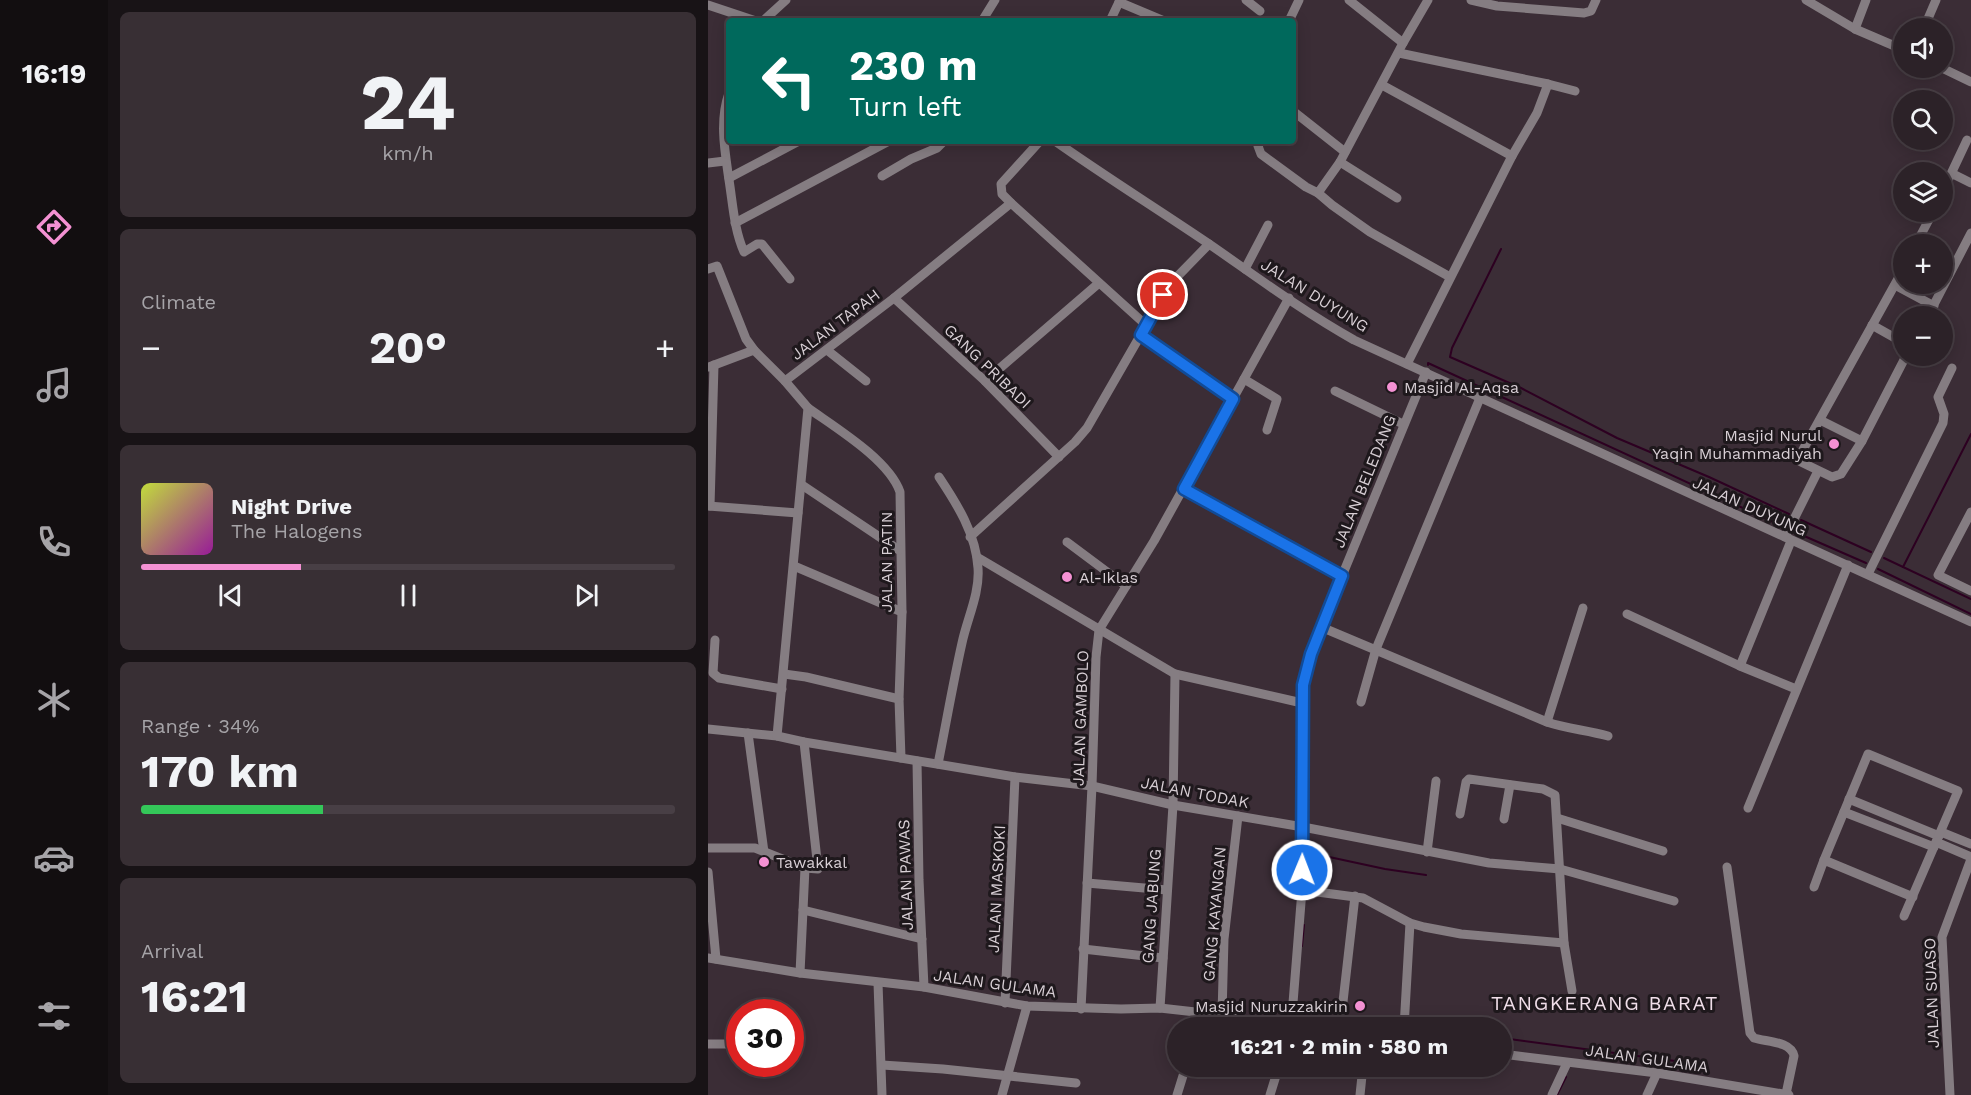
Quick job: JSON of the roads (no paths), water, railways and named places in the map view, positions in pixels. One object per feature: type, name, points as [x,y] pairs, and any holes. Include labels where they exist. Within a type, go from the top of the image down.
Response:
[{"type":"street","points":[[766,18],[786,0]]},
{"type":"street","points":[[984,18],[995,0]]},
{"type":"street","points":[[1246,0],[1260,11]]},
{"type":"street","points":[[1290,18],[1299,0]]},
{"type":"street","points":[[1349,0],[1403,43]]},
{"type":"street","points":[[1318,193],[1340,162],[1428,0]]},
{"type":"street","points":[[1471,0],[1497,6],[1531,5],[1584,13],[1591,11],[1596,0]]},
{"type":"street","points":[[1806,0],[1855,28],[1893,45]]},
{"type":"street","points":[[1855,28],[1866,0]]},
{"type":"street","points":[[1928,18],[1936,0]]},
{"type":"street","points":[[1112,18],[1120,1],[1157,18]]},
{"type":"street","points":[[708,5],[746,18]]},
{"type":"street","points":[[1399,53],[1575,91]]},
{"type":"street","points":[[1953,73],[1971,82]]},
{"type":"street","points":[[1407,364],[1512,156],[1537,113],[1548,84]]},
{"type":"street","points":[[1382,85],[1512,156]]},
{"type":"street","points":[[726,104],[724,112],[725,161],[735,223],[744,252],[757,244],[762,244],[790,279]]},
{"type":"street","points":[[1296,113],[1345,152]]},
{"type":"street","points":[[1970,137],[1953,174],[1971,183]]},
{"type":"street","points":[[729,178],[793,144]]},
{"type":"street","points":[[735,223],[883,144]]},
{"type":"street","points":[[882,176],[941,144]]},
{"type":"street","points":[[1037,144],[1001,184],[1002,194],[1146,325]]},
{"type":"street","name":"JALAN DUYUNG","points":[[1058,144],[1344,334],[1971,622]]},
{"type":"street","points":[[1259,144],[1261,154],[1370,232],[1450,277]]},
{"type":"street","points":[[708,164],[725,161]]},
{"type":"street","points":[[1340,162],[1397,198]]},
{"type":"street","name":"JALAN TAPAH","points":[[808,408],[785,381],[894,298],[1011,203]]},
{"type":"street","points":[[1245,269],[1268,225]]},
{"type":"street","points":[[1911,294],[1934,306],[1971,233]]},
{"type":"street","points":[[970,537],[1059,457],[1087,428],[1170,284],[1209,244]]},
{"type":"street","points":[[708,269],[717,266],[746,339],[785,381]]},
{"type":"street","points":[[985,381],[1099,283]]},
{"type":"street","points":[[1893,287],[1800,457],[1802,463],[1832,477],[1838,476],[1862,441],[1901,366]]},
{"type":"street","name":"GANG PRIBADI","points":[[894,298],[985,381],[1059,457]]},
{"type":"street","name":"JALAN GAMBOLO","points":[[1080,1009],[1099,630],[1184,489],[1290,298]]},
{"type":"street","points":[[1872,325],[1893,337]]},
{"type":"street","points":[[1141,335],[1233,399]]},
{"type":"street","points":[[754,350],[711,366],[709,506],[798,513]]},
{"type":"street","points":[[827,350],[866,381]]},
{"type":"street","points":[[1868,574],[1943,423],[1944,414],[1938,397],[1952,368]]},
{"type":"street","name":"JALAN BELEDANG","points":[[1292,1017],[1302,890],[1302,703],[1306,672],[1321,627],[1426,372]]},
{"type":"street","points":[[1244,379],[1277,399],[1267,430]]},
{"type":"street","points":[[1335,391],[1403,424]]},
{"type":"street","points":[[1361,702],[1376,650],[1480,398]]},
{"type":"street","points":[[777,736],[808,408]]},
{"type":"street","name":"JALAN PATIN","points":[[808,408],[858,444],[896,482],[901,504],[899,550],[902,612],[899,699],[901,758]]},
{"type":"street","points":[[1820,420],[1862,441]]},
{"type":"street","points":[[1740,666],[1788,539],[1818,471]]},
{"type":"street","points":[[938,764],[962,643],[978,582],[977,557],[961,511],[939,477]]},
{"type":"street","points":[[802,485],[899,550]]},
{"type":"street","points":[[1184,489],[1342,576]]},
{"type":"street","points":[[1971,512],[1938,575],[1971,591]]},
{"type":"street","points":[[1067,542],[1125,586]]},
{"type":"street","points":[[977,557],[1175,674],[1302,703]]},
{"type":"street","points":[[1748,808],[1848,565]]},
{"type":"street","points":[[794,566],[902,612]]},
{"type":"street","points":[[1547,722],[1583,609]]},
{"type":"street","points":[[1627,614],[1796,689]]},
{"type":"street","points":[[1321,627],[1547,722],[1608,736]]},
{"type":"street","points":[[715,640],[713,674],[718,678],[782,689]]},
{"type":"street","points":[[784,674],[899,699]]},
{"type":"street","name":"GANG JABUNG","points":[[1160,1008],[1173,805],[1175,674]]},
{"type":"street","name":"JALAN TODAK","points":[[708,729],[777,736],[1015,777],[1092,786],[1173,805],[1303,827],[1489,863],[1560,869],[1674,901]]},
{"type":"street","points":[[748,733],[765,852]]},
{"type":"street","points":[[708,848],[755,848],[805,868],[816,870],[819,866],[804,742]]},
{"type":"street","points":[[1814,887],[1868,754],[1958,791],[1904,916]]},
{"type":"street","name":"JALAN PAWAS","points":[[917,761],[924,987]]},
{"type":"street","name":"JALAN MASKOKI","points":[[1005,1003],[1012,888],[1015,777]]},
{"type":"street","points":[[1460,814],[1467,780],[1551,792],[1556,799],[1564,944],[1572,992]]},
{"type":"street","points":[[1427,852],[1436,781]]},
{"type":"street","points":[[1504,819],[1510,785]]},
{"type":"street","points":[[1849,799],[1938,839],[1971,858]]},
{"type":"street","points":[[1844,812],[1938,839],[1971,844]]},
{"type":"street","name":"GANG KAYANGAN","points":[[1222,1015],[1224,939],[1238,816]]},
{"type":"street","points":[[1557,818],[1663,851]]},
{"type":"street","name":"JALAN SUASO","points":[[1950,1095],[1942,937],[1971,858]]},
{"type":"street","points":[[1824,860],[1913,897]]},
{"type":"street","points":[[1727,867],[1750,1033],[1754,1038],[1786,1046],[1793,1051],[1787,1095]]},
{"type":"street","points":[[800,973],[805,868]]},
{"type":"street","points":[[708,872],[712,959]]},
{"type":"street","points":[[1087,883],[1167,890]]},
{"type":"street","points":[[1302,890],[1355,896],[1371,901],[1410,923],[1461,934],[1564,944]]},
{"type":"street","points":[[1341,1017],[1355,896]]},
{"type":"street","points":[[803,910],[922,939]]},
{"type":"street","points":[[1405,1017],[1410,923]]},
{"type":"street","points":[[1083,949],[1163,958]]},
{"type":"street","name":"JALAN GULAMA","points":[[712,959],[800,973],[924,987],[1027,1006],[1080,1009],[1160,1008],[1230,1017]]},
{"type":"street","points":[[878,983],[882,1095]]},
{"type":"street","points":[[1002,1095],[1027,1006]]},
{"type":"street","points":[[708,1044],[726,1044]]},
{"type":"street","name":"JALAN GULAMA","points":[[1512,1055],[1657,1073],[1787,1095]]},
{"type":"street","points":[[1552,1095],[1567,1063]]},
{"type":"street","points":[[882,1065],[1076,1083]]},
{"type":"street","points":[[1647,1095],[1657,1073]]},
{"type":"street","points":[[1177,1095],[1183,1077]]},
{"type":"street","points":[[1270,1095],[1276,1077]]},
{"type":"street","points":[[1360,1095],[1362,1077]]},
{"type":"waterway","points":[[1501,249],[1452,348],[1450,357],[1521,388],[1617,438],[1789,514]]},
{"type":"waterway","points":[[1428,365],[1428,363],[1782,526]]},
{"type":"waterway","points":[[1903,567],[1971,434]]},
{"type":"waterway","points":[[1801,520],[1871,552]]},
{"type":"waterway","points":[[1795,532],[1866,563]]},
{"type":"waterway","points":[[1884,558],[1971,599]]},
{"type":"waterway","points":[[1878,569],[1971,614]]},
{"type":"waterway","points":[[1306,852],[1385,869],[1426,875]]},
{"type":"waterway","points":[[1302,946],[1304,925]]},
{"type":"waterway","points":[[1294,1014],[1319,1017]]},
{"type":"waterway","points":[[1512,1039],[1698,1064]]},
{"type":"waterway","points":[[1557,1095],[1566,1077]]},
{"type":"place","name":"Masjid Al-Aqsa","points":[[1392,387]]},
{"type":"place","name":"Masjid Nurul Yaqin Muhammadiyah","points":[[1834,444]]},
{"type":"place","name":"Al-Iklas","points":[[1067,577]]},
{"type":"place","name":"Tawakkal","points":[[764,862]]},
{"type":"place","name":"Masjid Nuruzzakirin","points":[[1360,1006]]},
{"type":"district","name":"TANGKERANG BARAT","points":[[1605,1003]]}]
